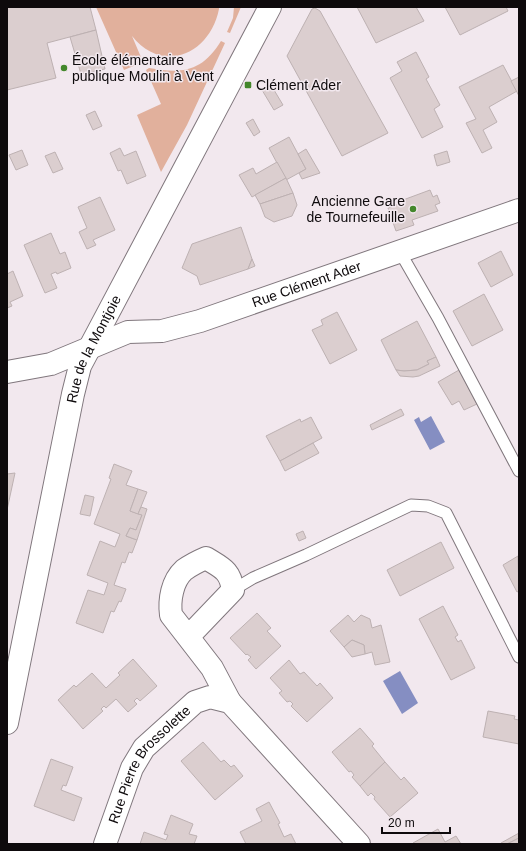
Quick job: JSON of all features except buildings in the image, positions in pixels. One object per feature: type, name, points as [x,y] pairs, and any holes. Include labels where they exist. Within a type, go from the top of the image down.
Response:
[{"type":"street","name":"Rue de la Montjoie","points":[[7,723],[73,394],[80,366],[270,7]]},
{"type":"street","name":"Rue Clément Ader","points":[[7,372],[51,364],[91,346],[128,332],[162,330],[200,321],[519,210]]},
{"type":"street","points":[[189,636],[233,590],[232,579],[224,569],[206,558],[194,563],[183,571],[171,594],[171,615],[189,636],[212,668],[230,702],[359,844]]},
{"type":"street","name":"Rue Pierre Brossolette","points":[[105,844],[132,768],[144,748],[195,702],[210,697],[230,702]]},
{"type":"lane","points":[[400,252],[438,318],[519,471]]},
{"type":"lane","points":[[233,590],[253,578],[306,555],[411,505],[428,506],[446,513],[519,657]]},
{"type":"shaded area","points":[[96,7],[219,7],[219,9],[214,25],[206,38],[196,48],[184,54],[171,56],[157,55],[144,48],[132,36],[143,62],[124,70]]},
{"type":"shaded area","points":[[234,7],[241,7],[230,33],[227,32],[233,18]]},
{"type":"shaded area","points":[[221,41],[225,43],[187,125],[161,172],[137,115],[161,104],[146,70],[149,68],[172,71],[199,65],[214,51]]},
{"type":"water","points":[[431,416],[445,442],[430,450],[414,420],[419,417],[421,422]]},
{"type":"water","points":[[400,671],[418,703],[402,714],[383,681]]},
{"type":"place","name":"École élémentaire publique Moulin à Vent","points":[[64,68]]},
{"type":"place","name":"Clément Ader","points":[[248,85]]},
{"type":"place","name":"Ancienne Gare de Tournefeuille","points":[[413,209]]}]
